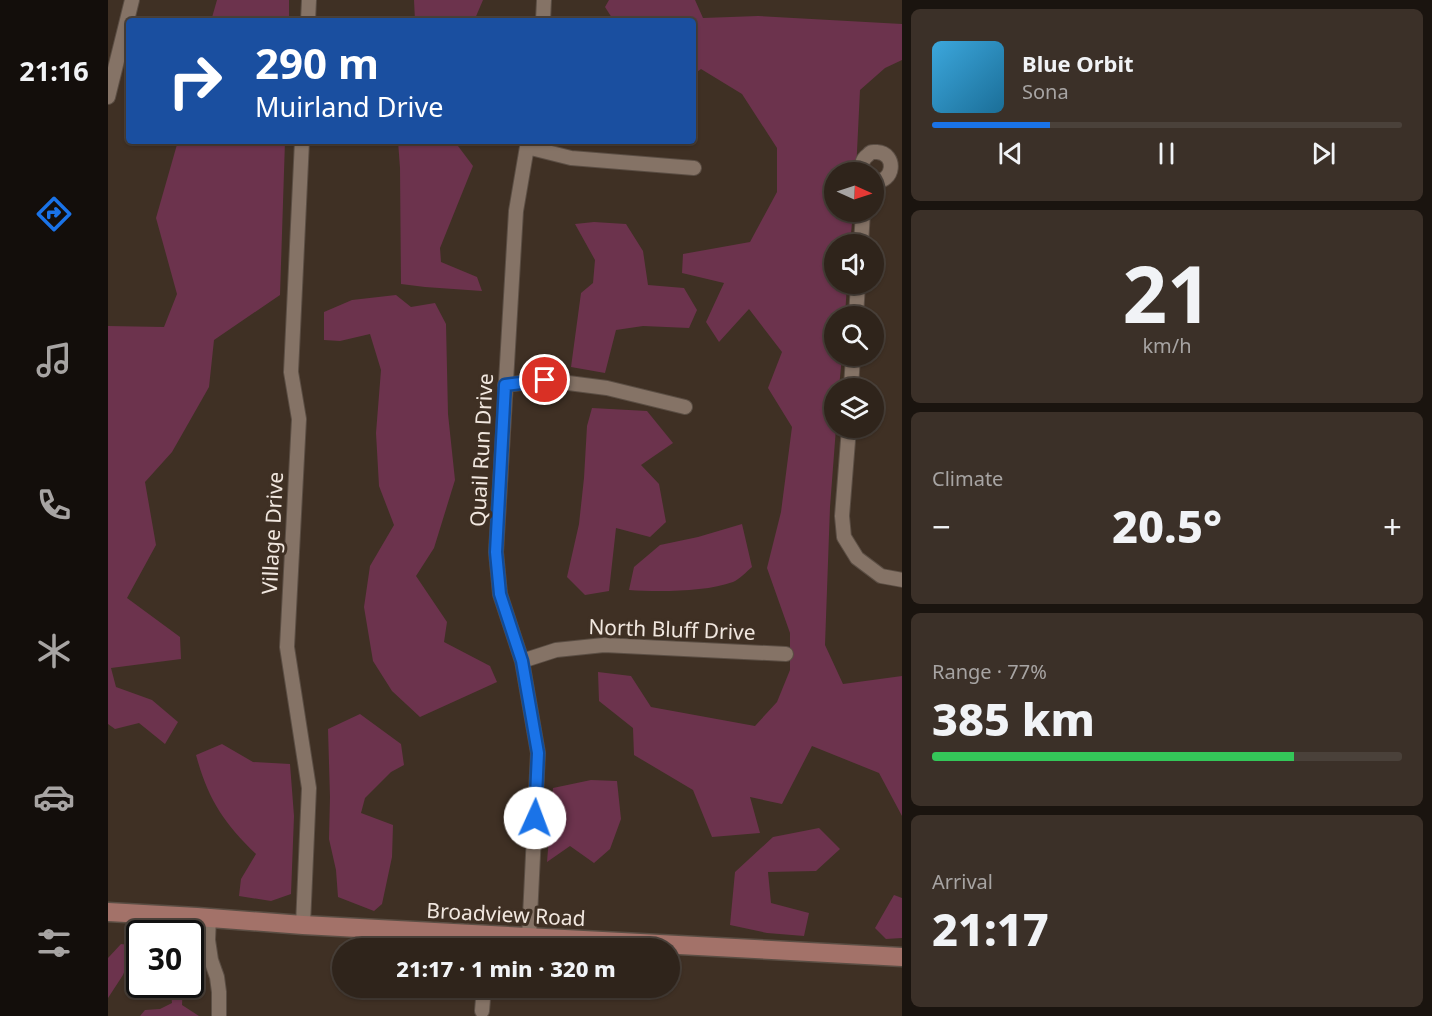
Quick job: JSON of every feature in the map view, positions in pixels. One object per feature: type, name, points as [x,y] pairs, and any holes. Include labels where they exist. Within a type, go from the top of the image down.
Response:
[{"type":"main road","name":"Broadview Road","points":[[108,912],[209,918],[428,938]]},
{"type":"main road","name":"Broadview Road","points":[[517,938],[902,957]]},
{"type":"street","points":[[128,18],[132,0]]},
{"type":"street","points":[[308,18],[309,0]]},
{"type":"street","points":[[543,18],[544,0]]},
{"type":"street","points":[[108,97],[126,24]]},
{"type":"street","name":"Village Drive","points":[[302,144],[291,372],[299,419],[287,647],[309,788],[303,926]]},
{"type":"street","points":[[528,144],[571,158],[694,168]]},
{"type":"street","name":"Quail Run Drive","points":[[528,144],[516,211],[496,552],[500,594],[522,661],[538,753],[529,937]]},
{"type":"street","points":[[862,162],[865,156],[872,152],[885,154],[891,162],[890,172],[884,179]]},
{"type":"street","points":[[505,385],[545,380],[607,388],[685,407]]},
{"type":"street","points":[[848,438],[842,516],[844,537],[857,558],[881,576],[902,580]]},
{"type":"street","name":"North Bluff Drive","points":[[522,661],[556,650],[604,645],[786,654]]},
{"type":"street","points":[[209,918],[208,940],[218,985],[219,1016]]},
{"type":"street","points":[[482,1011],[483,998]]},
{"type":"shaded area","points":[[217,0],[289,0],[289,18],[212,18]]},
{"type":"shaded area","points":[[414,0],[483,0],[475,18],[415,18]]},
{"type":"shaded area","points":[[609,0],[695,0],[703,18],[758,16],[902,24],[902,60],[885,68],[860,90],[856,162],[824,162],[824,222],[852,222],[851,234],[824,234],[824,294],[846,294],[846,306],[824,306],[824,366],[841,366],[840,378],[824,378],[824,438],[835,438],[830,507],[825,645],[843,684],[902,676],[902,816],[879,773],[812,746],[782,804],[750,797],[760,833],[712,837],[693,790],[634,755],[633,728],[599,701],[598,672],[631,676],[651,707],[755,726],[777,702],[790,670],[790,633],[767,568],[781,512],[792,427],[768,388],[782,352],[749,309],[719,342],[706,322],[724,283],[682,273],[683,254],[750,242],[777,192],[777,148],[742,94],[701,69],[696,73],[696,18],[612,18],[605,7]]},
{"type":"shaded area","points":[[177,144],[285,144],[280,295],[214,340],[209,387],[172,452],[145,482],[156,545],[127,598],[180,637],[181,659],[111,668],[116,687],[152,700],[178,722],[165,744],[139,723],[115,729],[108,724],[108,326],[164,327],[177,294],[156,218]]},
{"type":"shaded area","points":[[398,144],[458,144],[473,166],[440,248],[441,262],[477,277],[482,291],[401,284]]},
{"type":"shaded area","points":[[594,222],[626,224],[643,251],[648,285],[684,288],[697,310],[689,328],[643,326],[616,330],[605,373],[571,367],[581,293],[593,283],[595,260],[575,224]]},
{"type":"shaded area","points":[[396,295],[411,307],[435,303],[446,324],[448,414],[455,480],[434,548],[416,576],[447,622],[444,642],[490,666],[497,682],[420,717],[392,691],[373,661],[364,607],[370,566],[394,525],[379,486],[376,433],[381,370],[370,334],[340,341],[324,340],[324,312],[352,300]]},
{"type":"shaded area","points":[[592,408],[647,411],[673,443],[641,465],[659,484],[666,522],[650,537],[616,528],[609,591],[585,595],[567,577],[579,524],[587,426]]},
{"type":"shaded area","points":[[742,524],[752,567],[736,581],[709,588],[668,591],[629,590],[634,567],[660,545]]},
{"type":"shaded area","points":[[360,714],[401,744],[404,765],[391,772],[365,798],[361,813],[393,825],[392,857],[382,904],[374,911],[338,897],[336,870],[329,839],[328,729]]},
{"type":"shaded area","points":[[222,744],[253,762],[290,764],[294,816],[291,894],[271,901],[239,896],[241,879],[256,854],[234,831],[218,809],[206,785],[196,755]]},
{"type":"shaded area","points":[[591,780],[617,781],[621,819],[610,849],[594,863],[570,846],[547,862],[553,788]]},
{"type":"shaded area","points":[[819,828],[840,849],[816,871],[768,872],[771,903],[809,913],[804,936],[767,933],[730,925],[735,872],[773,837]]},
{"type":"shaded area","points":[[894,895],[902,898],[902,938],[886,939],[875,928]]},
{"type":"shaded area","points":[[121,944],[126,945],[126,967],[108,998],[108,958]]},
{"type":"shaded area","points":[[171,998],[182,998],[182,1005],[199,1016],[140,1016],[145,1010],[160,1009],[172,1003]]},
{"type":"route","points":[[535,818],[538,753],[523,665],[500,594],[496,552],[505,385],[545,380]]}]
